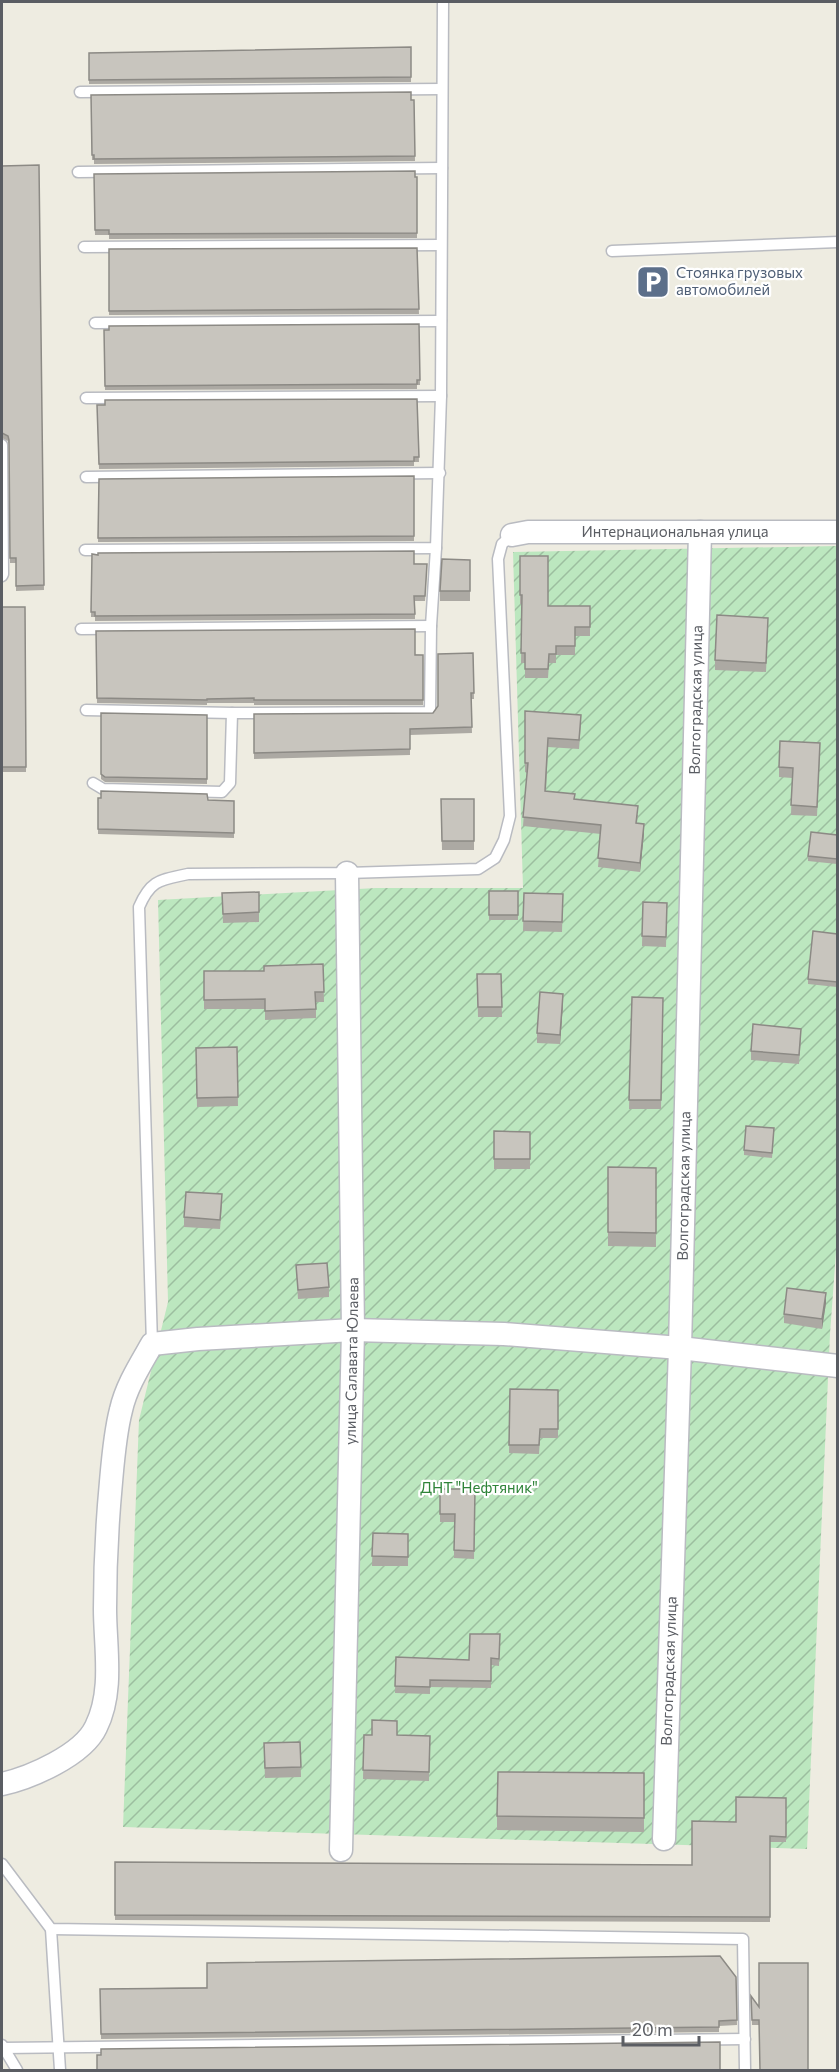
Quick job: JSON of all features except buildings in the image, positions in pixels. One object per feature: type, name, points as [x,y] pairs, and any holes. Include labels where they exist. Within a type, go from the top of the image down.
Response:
[{"type":"street","name":"Интернациональная улица","points":[[512,535],[528,532],[837,532]]},
{"type":"street","name":"Волгоградская улица","points":[[664,1839],[680,1348],[700,532]]},
{"type":"street","name":"улица Салавата Юлаева","points":[[341,1850],[354,1330],[347,873]]},
{"type":"street","points":[[2,1784],[18,1780],[57,1762],[84,1744],[96,1727],[107,1676],[106,1534],[114,1451],[121,1409],[152,1344],[198,1339],[354,1330],[504,1334],[680,1348],[837,1366]]},
{"type":"lane","points":[[86,710],[232,713],[430,712],[431,626],[440,473],[443,2]]},
{"type":"lane","points":[[80,92],[442,89]]},
{"type":"lane","points":[[78,172],[442,168]]},
{"type":"lane","points":[[612,251],[837,242]]},
{"type":"lane","points":[[84,247],[441,245]]},
{"type":"lane","points":[[95,323],[441,321]]},
{"type":"lane","points":[[86,398],[441,396]]},
{"type":"lane","points":[[2,445],[2,576]]},
{"type":"lane","points":[[86,477],[440,473]]},
{"type":"lane","points":[[152,1344],[139,907],[146,890],[163,879],[188,874],[478,869],[495,858],[504,840],[510,816],[498,559],[502,544],[512,535]]},
{"type":"lane","points":[[85,550],[436,548]]},
{"type":"lane","points":[[81,628],[431,626]]},
{"type":"lane","points":[[93,783],[103,789],[222,792],[230,783],[232,713]]},
{"type":"lane","points":[[2,1864],[51,1929],[60,2070]]},
{"type":"lane","points":[[51,1929],[743,1939],[745,2070]]},
{"type":"lane","points":[[2,2046],[745,2039]]},
{"type":"lane","points":[[2,2046],[17,2070]]},
{"type":"green space","name":"ДНТ \"Нефтяник\"","points":[[837,546],[838,1225],[830,1334],[807,1849],[123,1827],[139,1420],[168,1302],[158,900],[376,888],[523,888],[513,552]]},
{"type":"place","name":"Стоянка грузовых автомобилей","points":[[653,282]]}]
